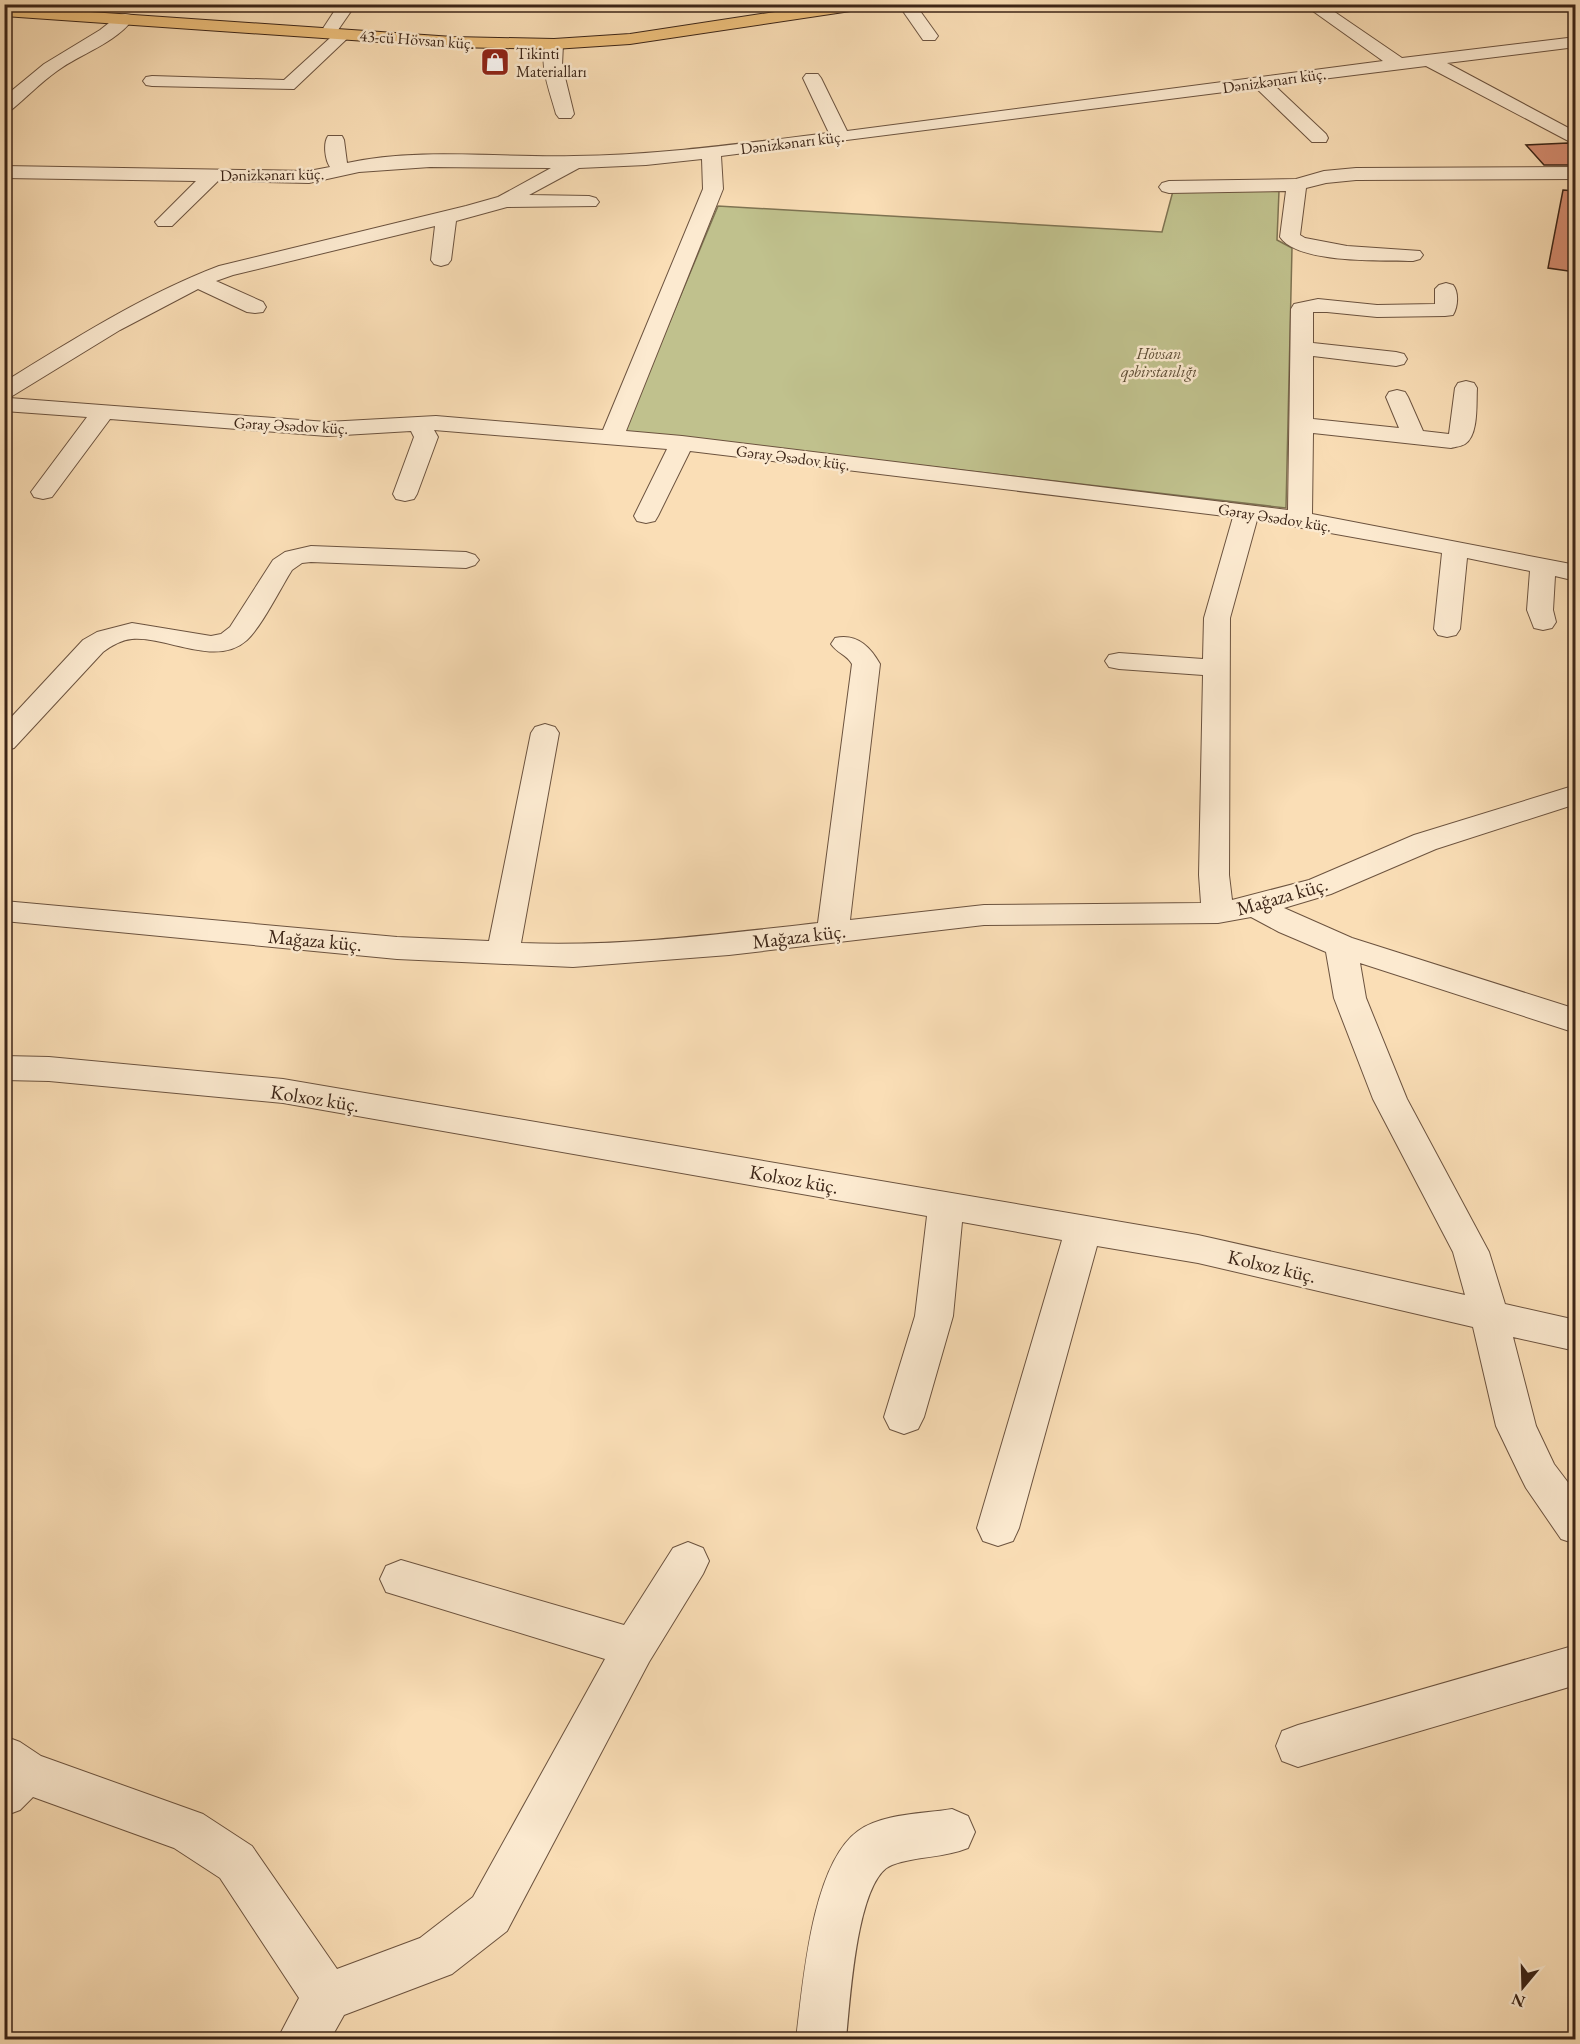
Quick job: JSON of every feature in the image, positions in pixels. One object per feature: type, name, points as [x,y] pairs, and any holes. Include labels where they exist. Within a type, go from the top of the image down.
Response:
[{"type":"main road","name":"43-cü Hövsan küç.","points":[[4,11],[67,9],[125,19],[476,43],[554,44],[630,39],[805,9],[864,4]]},
{"type":"street","points":[[152,81],[288,85],[336,34],[348,4]]},
{"type":"street","points":[[906,4],[929,36]]},
{"type":"street","points":[[1311,4],[1398,63]]},
{"type":"street","points":[[4,107],[50,68],[92,43],[125,19]]},
{"type":"street","name":"Dənizkənarı küç.","points":[[4,172],[309,177],[342,170],[430,161],[574,162],[646,159],[1575,42]]},
{"type":"street","points":[[554,44],[553,65],[566,114]]},
{"type":"street","points":[[1427,59],[1575,140]]},
{"type":"street","points":[[812,78],[840,136]]},
{"type":"street","points":[[1260,82],[1319,138]]},
{"type":"street","points":[[1535,119],[1565,115]]},
{"type":"street","points":[[335,140],[336,162],[342,170]]},
{"type":"street","points":[[612,436],[713,189],[711,152]]},
{"type":"street","points":[[4,392],[167,293],[197,280],[226,270],[505,201],[574,162]]},
{"type":"street","points":[[1169,187],[1297,185],[1324,177],[1356,174],[1575,173]]},
{"type":"street","points":[[165,222],[213,175]]},
{"type":"street","points":[[1297,185],[1290,237],[1293,242],[1304,247],[1321,249],[1413,255]]},
{"type":"street","points":[[505,201],[589,202]]},
{"type":"street","points":[[441,260],[446,217]]},
{"type":"street","points":[[197,280],[255,307]]},
{"type":"street","points":[[1300,520],[1302,309],[1307,306],[1376,311],[1398,308],[1439,311],[1447,307],[1446,289]]},
{"type":"street","points":[[1302,348],[1396,359]]},
{"type":"street","points":[[1301,425],[1457,440],[1461,434],[1466,388]]},
{"type":"street","points":[[1397,398],[1414,437]]},
{"type":"street","name":"Gəray Əsədov küç.","points":[[4,404],[327,429],[418,423],[682,443],[1247,512],[1455,548],[1575,573]]},
{"type":"street","points":[[43,492],[103,412]]},
{"type":"street","points":[[405,494],[426,437],[418,423]]},
{"type":"street","points":[[646,516],[682,443]]},
{"type":"street","points":[[1218,913],[1214,875],[1217,618],[1247,512]]},
{"type":"street","points":[[1447,629],[1455,548]]},
{"type":"street","points":[[4,742],[93,646],[106,638],[132,631],[211,644],[229,640],[240,632],[282,565],[294,557],[311,554],[466,560]]},
{"type":"street","points":[[1543,567],[1540,610],[1543,622]]},
{"type":"street","points":[[833,932],[866,664],[860,652],[844,644]]},
{"type":"street","points":[[1119,661],[1217,668]]},
{"type":"street","points":[[503,953],[545,733]]},
{"type":"street","name":"Mağaza küç.","points":[[4,911],[397,948],[573,957],[729,944],[984,915],[1218,913],[1255,906],[1320,887],[1425,842],[1572,798]]},
{"type":"street","points":[[1255,906],[1290,926],[1341,946],[1575,1021]]},
{"type":"street","points":[[1341,946],[1350,998],[1390,1098],[1471,1252],[1516,1426],[1540,1476],[1575,1526]]},
{"type":"street","name":"Kolxoz küç.","points":[[4,1068],[49,1069],[283,1091],[1198,1249],[1575,1336]]},
{"type":"street","points":[[904,1418],[934,1316],[946,1206]]},
{"type":"street","points":[[998,1528],[1083,1229]]},
{"type":"street","points":[[302,2040],[327,1998],[435,1957],[490,1914],[634,1648],[688,1561]]},
{"type":"street","points":[[401,1579],[634,1648]]},
{"type":"street","points":[[1298,1746],[1575,1665]]},
{"type":"street","points":[[12,1774],[87,1796],[187,1830],[236,1862],[327,1998]]},
{"type":"street","points":[[821,2040],[840,1904],[854,1870],[876,1846],[952,1832]]},
{"type":"green space","name":"Hövsan qəbirstanlığı","points":[[1173,191],[1279,191],[1277,240],[1292,248],[1286,508],[624,431],[718,206],[1162,232]]},
{"type":"building","points":[[1568,143],[1575,147],[1575,165],[1544,165],[1526,145]]},
{"type":"building","points":[[1563,190],[1575,191],[1575,272],[1548,268]]},
{"type":"place","name":"Tikinti Materialları","points":[[495,62]]}]
